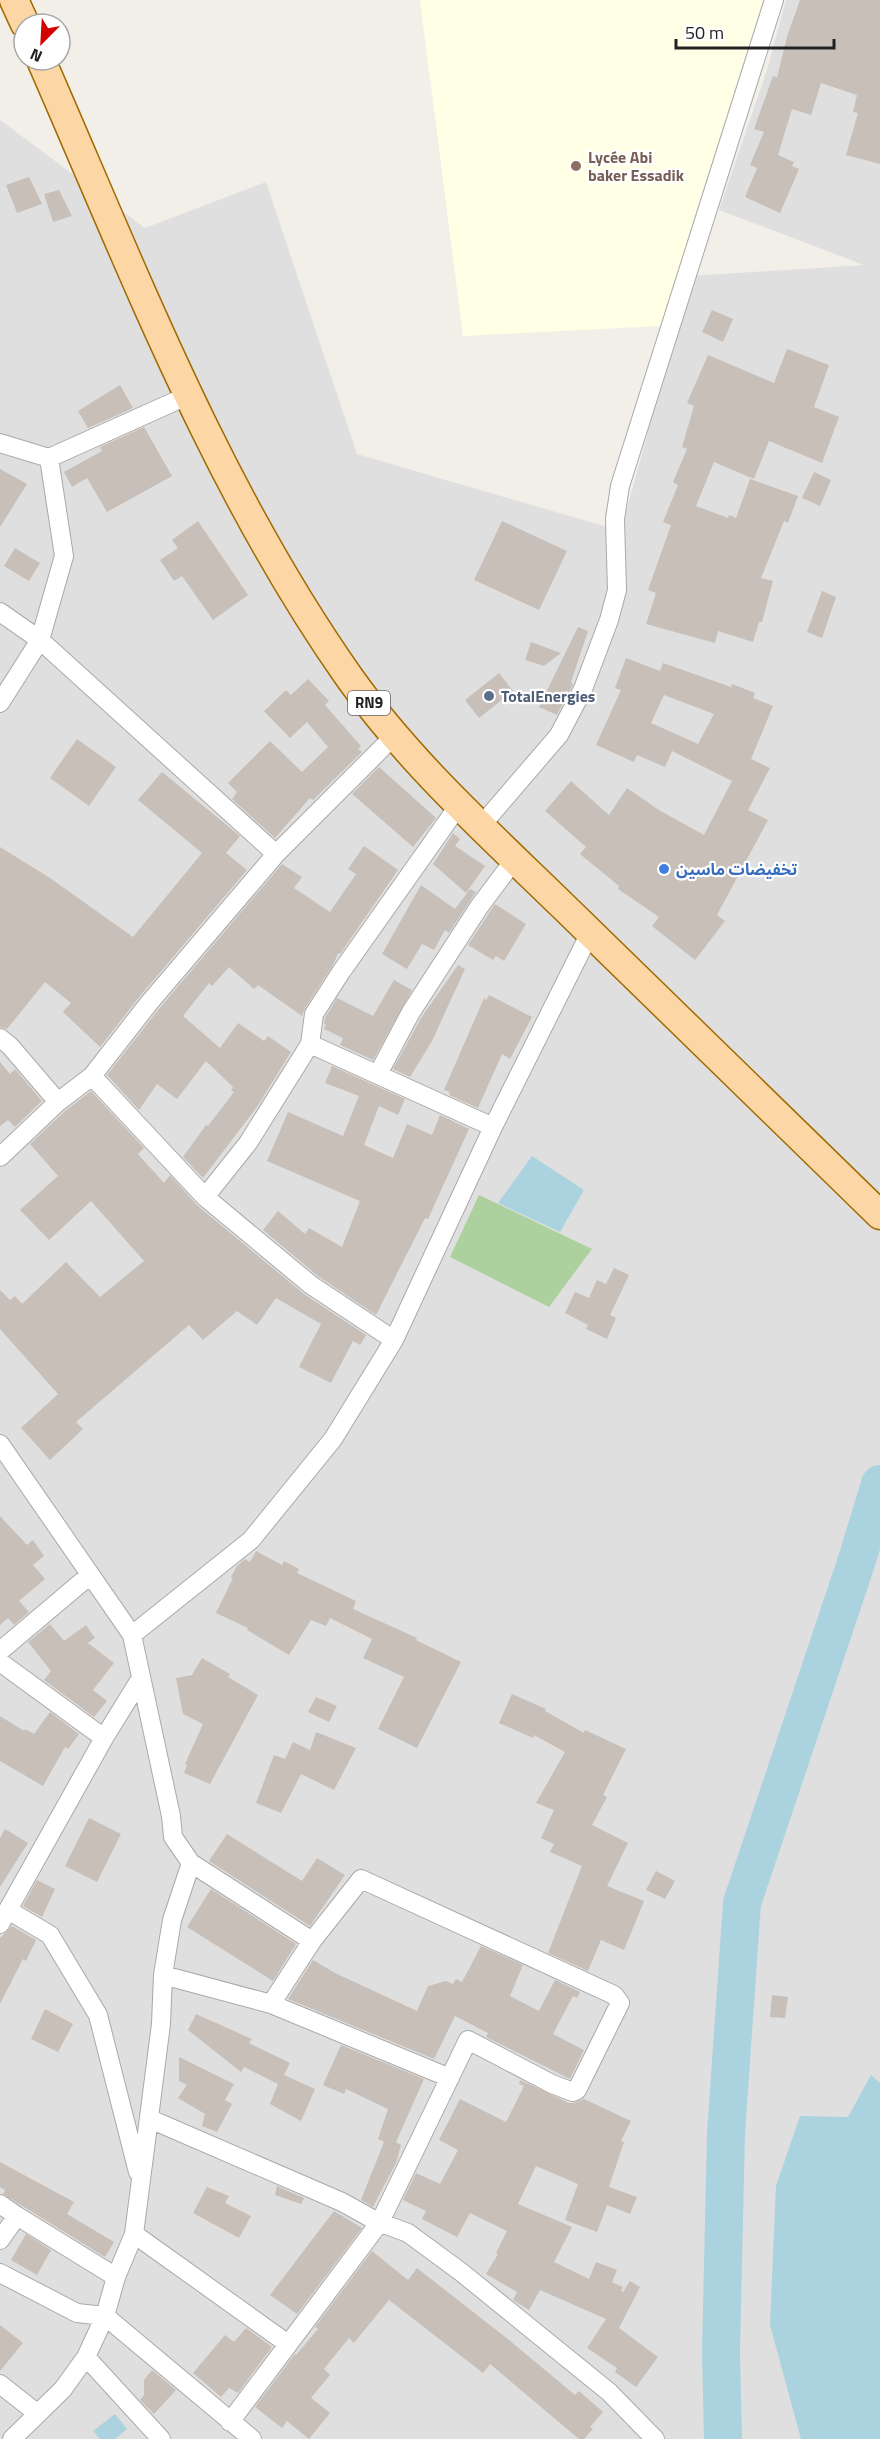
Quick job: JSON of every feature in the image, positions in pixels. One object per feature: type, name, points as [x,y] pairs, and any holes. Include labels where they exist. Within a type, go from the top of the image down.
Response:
[{"type":"main road","name":"RN9","points":[[46,72],[189,395],[227,475],[304,609],[351,679],[395,735],[480,827],[880,1215]]},
{"type":"street","points":[[480,827],[559,735],[583,689],[609,620],[617,590],[615,519],[620,486],[774,0]]},
{"type":"street","points":[[0,443],[49,458],[189,395]]},
{"type":"street","points":[[1,699],[40,640],[64,556],[49,458]]},
{"type":"street","points":[[0,612],[40,640],[276,854]]},
{"type":"street","points":[[0,1157],[58,1102],[92,1077],[149,1003],[276,854],[395,735]]},
{"type":"street","points":[[205,1197],[249,1143],[310,1044],[314,1014],[341,972],[459,805]]},
{"type":"street","points":[[378,1074],[411,1012],[479,907],[514,859]]},
{"type":"street","points":[[132,1635],[251,1540],[333,1439],[394,1340],[493,1127],[590,933]]},
{"type":"street","points":[[0,1038],[10,1046],[58,1102]]},
{"type":"street","points":[[310,1044],[493,1127]]},
{"type":"street","points":[[92,1077],[205,1197],[311,1285],[394,1340]]},
{"type":"street","points":[[0,1444],[132,1635],[171,1816],[173,1837],[191,1863],[312,1941]]},
{"type":"street","points":[[0,1652],[90,1575]]},
{"type":"street","points":[[0,1662],[104,1738]]},
{"type":"street","points":[[141,1678],[104,1738],[4,1917],[50,1935],[98,2015],[141,2182]]},
{"type":"street","points":[[12,2439],[63,2389],[86,2357],[105,2316],[116,2277],[134,2234],[161,2024],[163,1975],[172,1920],[191,1863]]},
{"type":"street","points":[[230,2422],[380,2222],[468,2040],[552,2084],[568,2091],[578,2090],[620,2002],[614,1995],[360,1879],[312,1941],[271,2004]]},
{"type":"street","points":[[163,1975],[271,2004],[450,2078]]},
{"type":"street","points":[[150,2119],[408,2233],[461,2272],[609,2392],[655,2439]]},
{"type":"street","points":[[0,2204],[116,2277]]},
{"type":"street","points":[[0,2240],[16,2216]]},
{"type":"street","points":[[134,2234],[288,2344]]},
{"type":"street","points":[[0,2272],[77,2313],[105,2316],[252,2439]]},
{"type":"street","points":[[86,2357],[161,2439]]},
{"type":"street","points":[[0,2384],[38,2414]]},
{"type":"shaded area","name":"Lycée Abi baker Essadik","points":[[420,0],[763,0],[660,326],[463,336]]},
{"type":"shaded area","points":[[786,0],[880,0],[880,2439],[0,2439],[0,120],[145,228],[266,182],[357,454],[621,531],[690,276],[864,265],[719,210],[767,70]]},
{"type":"green space","points":[[479,1195],[592,1249],[549,1307],[450,1257]]},
{"type":"water","points":[[532,1156],[584,1190],[560,1232],[498,1203]]},
{"type":"water","points":[[871,2075],[880,2083],[880,2439],[801,2439],[770,2325],[776,2186],[800,2116],[848,2117]]},
{"type":"water","points":[[115,2414],[127,2429],[115,2439],[100,2439],[93,2431]]},
{"type":"building","points":[[800,0],[880,0],[880,164],[846,155],[858,113],[853,112],[857,95],[821,83],[811,115],[792,109],[778,155],[794,162],[792,166],[799,169],[780,213],[745,197],[757,168],[750,165],[764,132],[754,129],[773,76],[777,78],[787,37]]},
{"type":"building","points":[[29,177],[42,204],[17,213],[6,185]]},
{"type":"building","points":[[59,190],[72,216],[53,222],[44,194]]},
{"type":"building","points":[[712,310],[733,319],[723,342],[702,332]]},
{"type":"building","points":[[787,349],[829,365],[814,407],[839,417],[822,463],[769,441],[754,479],[714,462],[696,506],[728,518],[729,515],[736,518],[750,479],[798,496],[788,523],[784,521],[761,578],[773,581],[762,622],[759,622],[753,642],[718,631],[715,643],[646,624],[656,593],[648,590],[671,525],[663,522],[678,485],[673,482],[687,449],[682,447],[694,406],[687,403],[708,355],[774,383]]},
{"type":"building","points":[[120,385],[133,408],[88,428],[78,411]]},
{"type":"building","points":[[144,427],[172,476],[107,512],[87,478],[72,487],[64,472],[102,451],[100,447]]},
{"type":"building","points":[[0,469],[27,484],[0,527]]},
{"type":"building","points":[[814,472],[831,480],[820,506],[802,498]]},
{"type":"building","points":[[198,521],[248,595],[213,620],[182,576],[174,581],[160,560],[178,548],[172,540]]},
{"type":"building","points":[[502,521],[567,551],[539,610],[474,580]]},
{"type":"building","points":[[15,548],[40,563],[29,581],[4,566]]},
{"type":"building","points":[[822,591],[836,597],[822,638],[807,632]]},
{"type":"building","points":[[578,627],[588,631],[571,682],[573,684],[557,715],[539,707]]},
{"type":"building","points":[[531,642],[561,653],[544,666],[525,660]]},
{"type":"building","points":[[626,658],[660,671],[663,663],[731,687],[732,684],[755,693],[753,698],[773,706],[751,759],[770,768],[748,810],[768,820],[717,915],[725,921],[695,960],[652,926],[659,917],[618,889],[619,886],[580,854],[586,847],[545,811],[571,781],[609,815],[627,788],[659,810],[704,835],[732,781],[672,751],[665,767],[637,755],[634,762],[596,745],[621,690],[615,688]],"holes":[[[664,695],[714,714],[698,744],[651,723]]]},
{"type":"building","name":"TotalEnergies","points":[[499,673],[513,691],[479,718],[465,700]]},
{"type":"building","points":[[308,679],[329,701],[325,705],[361,746],[358,749],[362,752],[313,800],[310,798],[275,838],[232,799],[237,792],[228,783],[270,741],[302,772],[328,747],[307,722],[290,738],[264,711],[286,690],[291,695]]},
{"type":"building","points":[[77,739],[116,767],[89,806],[50,778]]},
{"type":"building","points":[[379,767],[436,818],[413,847],[352,794]]},
{"type":"building","points":[[162,772],[240,836],[226,853],[247,870],[140,996],[100,1047],[63,1012],[71,1003],[45,982],[7,1029],[0,1027],[0,847],[50,878],[133,937],[202,853],[138,800]]},
{"type":"building","points":[[453,833],[460,839],[455,846],[485,866],[466,893],[433,864]]},
{"type":"building","points":[[364,846],[398,870],[340,954],[338,953],[302,1016],[258,985],[254,989],[229,967],[212,986],[209,983],[183,1016],[220,1048],[238,1023],[264,1041],[268,1036],[291,1052],[257,1107],[203,1178],[183,1157],[234,1092],[231,1090],[233,1087],[206,1061],[177,1099],[157,1084],[139,1110],[107,1075],[158,1010],[282,864],[302,877],[294,888],[330,912],[356,874],[348,869]]},
{"type":"building","points":[[421,885],[455,909],[470,889],[476,892],[449,933],[445,930],[434,950],[422,944],[407,969],[382,954]]},
{"type":"building","points":[[495,904],[526,924],[504,961],[496,956],[493,960],[468,945]]},
{"type":"building","points":[[458,965],[465,969],[432,1041],[410,1077],[393,1069],[421,1018]]},
{"type":"building","points":[[394,980],[412,990],[373,1060],[340,1045],[343,1038],[324,1029],[325,1018],[337,998],[373,1016]]},
{"type":"building","points":[[489,995],[532,1017],[510,1059],[502,1054],[478,1108],[449,1095],[450,1092],[444,1090],[484,998],[486,1000]]},
{"type":"building","points":[[0,1062],[10,1074],[15,1069],[42,1101],[15,1127],[8,1120],[0,1126]]},
{"type":"building","points":[[332,1066],[405,1099],[398,1115],[379,1106],[364,1145],[393,1158],[407,1124],[432,1135],[440,1115],[469,1129],[428,1219],[425,1218],[376,1315],[318,1276],[263,1230],[278,1211],[305,1234],[309,1228],[342,1247],[360,1201],[267,1161],[288,1112],[343,1136],[359,1096],[325,1083]]},
{"type":"building","points":[[91,1091],[144,1148],[138,1154],[164,1183],[170,1175],[198,1206],[304,1294],[366,1335],[360,1345],[353,1341],[331,1383],[299,1367],[321,1324],[276,1298],[257,1325],[237,1311],[203,1340],[189,1325],[76,1422],[83,1429],[50,1460],[21,1428],[58,1394],[0,1329],[0,1290],[10,1300],[15,1296],[22,1304],[66,1262],[100,1297],[144,1261],[91,1201],[49,1240],[20,1210],[58,1176],[30,1144],[65,1111]]},
{"type":"building","points":[[614,1268],[629,1275],[610,1315],[616,1318],[607,1339],[586,1329],[588,1325],[565,1313],[575,1292],[589,1298],[597,1280],[606,1284]]},
{"type":"building","points":[[0,1516],[27,1545],[33,1540],[44,1556],[33,1565],[45,1579],[19,1601],[29,1612],[14,1625],[8,1618],[0,1625]]},
{"type":"building","points":[[256,1551],[282,1565],[284,1561],[299,1569],[297,1573],[356,1601],[353,1609],[417,1638],[416,1640],[461,1662],[417,1748],[378,1729],[404,1677],[363,1658],[372,1639],[330,1618],[326,1626],[311,1620],[289,1655],[247,1630],[248,1628],[216,1613],[237,1566],[245,1559],[250,1562]]},
{"type":"building","points":[[50,1624],[64,1641],[86,1625],[95,1638],[88,1643],[114,1663],[93,1690],[107,1701],[94,1717],[44,1680],[51,1671],[28,1642]]},
{"type":"building","points":[[202,1658],[230,1674],[228,1677],[258,1695],[210,1784],[184,1773],[187,1765],[185,1764],[203,1724],[183,1714],[176,1678],[192,1675]]},
{"type":"building","points":[[512,1694],[546,1709],[545,1711],[584,1733],[585,1730],[626,1749],[603,1795],[607,1797],[592,1825],[628,1843],[607,1886],[644,1901],[624,1950],[601,1940],[588,1971],[548,1953],[582,1866],[550,1852],[554,1844],[541,1838],[554,1810],[536,1803],[565,1752],[534,1735],[533,1738],[499,1723]]},
{"type":"building","points":[[316,1697],[337,1706],[329,1722],[308,1712]]},
{"type":"building","points":[[50,1712],[79,1734],[68,1749],[65,1747],[43,1786],[0,1761],[0,1716],[24,1731],[25,1729],[34,1734]]},
{"type":"building","points":[[316,1732],[356,1748],[334,1790],[301,1774],[281,1813],[256,1803],[274,1755],[285,1759],[293,1742],[310,1750]]},
{"type":"building","points":[[89,1818],[121,1834],[97,1882],[65,1866]]},
{"type":"building","points":[[5,1829],[28,1843],[0,1887],[0,1838]]},
{"type":"building","points":[[227,1834],[302,1881],[317,1858],[345,1875],[310,1926],[209,1861]]},
{"type":"building","points":[[656,1871],[675,1881],[665,1899],[646,1890]]},
{"type":"building","points":[[37,1880],[55,1889],[42,1917],[23,1906]]},
{"type":"building","points":[[211,1889],[296,1944],[273,1981],[187,1927]]},
{"type":"building","points":[[12,1926],[36,1940],[26,1961],[23,1959],[0,2004],[0,1938]]},
{"type":"building","points":[[481,1946],[523,1965],[510,1996],[539,2011],[555,1980],[580,1992],[577,1998],[573,1996],[553,2034],[584,2050],[570,2079],[486,2037],[488,2033],[455,2016],[434,2059],[288,1999],[313,1960],[335,1973],[417,2011],[428,1986],[446,1981],[453,1984],[456,1979],[462,1982]]},
{"type":"building","points":[[772,1995],[788,1997],[785,2018],[770,2017]]},
{"type":"building","points":[[45,2009],[73,2024],[58,2052],[31,2039]]},
{"type":"building","points":[[196,2014],[252,2039],[249,2043],[290,2063],[284,2075],[315,2089],[301,2121],[270,2104],[278,2084],[244,2067],[241,2072],[188,2030]]},
{"type":"building","points":[[341,2045],[424,2079],[396,2142],[401,2145],[396,2163],[373,2207],[361,2200],[384,2142],[378,2139],[388,2109],[346,2089],[344,2094],[323,2085]]},
{"type":"building","points":[[179,2057],[234,2084],[225,2100],[232,2104],[217,2132],[202,2126],[205,2114],[178,2098],[187,2085],[179,2081]]},
{"type":"building","points":[[520,2080],[569,2103],[584,2099],[631,2121],[621,2141],[624,2142],[609,2187],[637,2197],[630,2214],[607,2205],[597,2232],[565,2220],[578,2184],[536,2166],[518,2204],[572,2227],[554,2262],[589,2279],[596,2262],[617,2270],[612,2282],[623,2287],[621,2291],[623,2292],[630,2281],[640,2287],[619,2328],[658,2357],[636,2387],[615,2372],[617,2368],[587,2348],[606,2319],[540,2290],[529,2310],[513,2300],[517,2292],[486,2274],[498,2254],[496,2253],[507,2231],[470,2213],[457,2237],[422,2219],[426,2211],[403,2200],[416,2173],[440,2184],[458,2150],[439,2140],[460,2099],[506,2122],[524,2086],[519,2084]]},
{"type":"building","points":[[0,2162],[74,2202],[67,2214],[114,2242],[105,2257],[3,2194],[5,2190],[0,2187]]},
{"type":"building","points":[[277,2186],[304,2198],[301,2204],[275,2195]]},
{"type":"building","points":[[207,2187],[229,2196],[225,2203],[251,2216],[239,2238],[193,2213]]},
{"type":"building","points":[[334,2211],[362,2228],[297,2314],[270,2295]]},
{"type":"building","points":[[26,2234],[51,2250],[37,2275],[11,2260]]},
{"type":"building","points":[[372,2251],[408,2280],[417,2268],[575,2395],[579,2391],[603,2412],[590,2427],[593,2429],[584,2439],[579,2439],[490,2364],[483,2373],[389,2300],[354,2343],[349,2338],[324,2369],[330,2375],[311,2398],[330,2413],[309,2439],[287,2421],[282,2428],[255,2407],[295,2354],[318,2329],[315,2327]]},
{"type":"building","points":[[0,2325],[23,2343],[0,2371]]},
{"type":"building","points":[[246,2328],[272,2347],[238,2393],[229,2388],[221,2397],[193,2373],[225,2335],[234,2342]]},
{"type":"building","points":[[152,2370],[176,2390],[154,2414],[140,2400],[144,2395],[144,2380]]},
{"type":"waterway","points":[[723,2439],[721,2351],[726,2133],[742,1903],[856,1563],[880,1484]]},
{"type":"place","name":"Lycée Abi baker Essadik","points":[[576,166]]},
{"type":"place","name":"TotalEnergies","points":[[489,696]]},
{"type":"place","name":"تخفيضات ماسين","points":[[664,869]]}]
